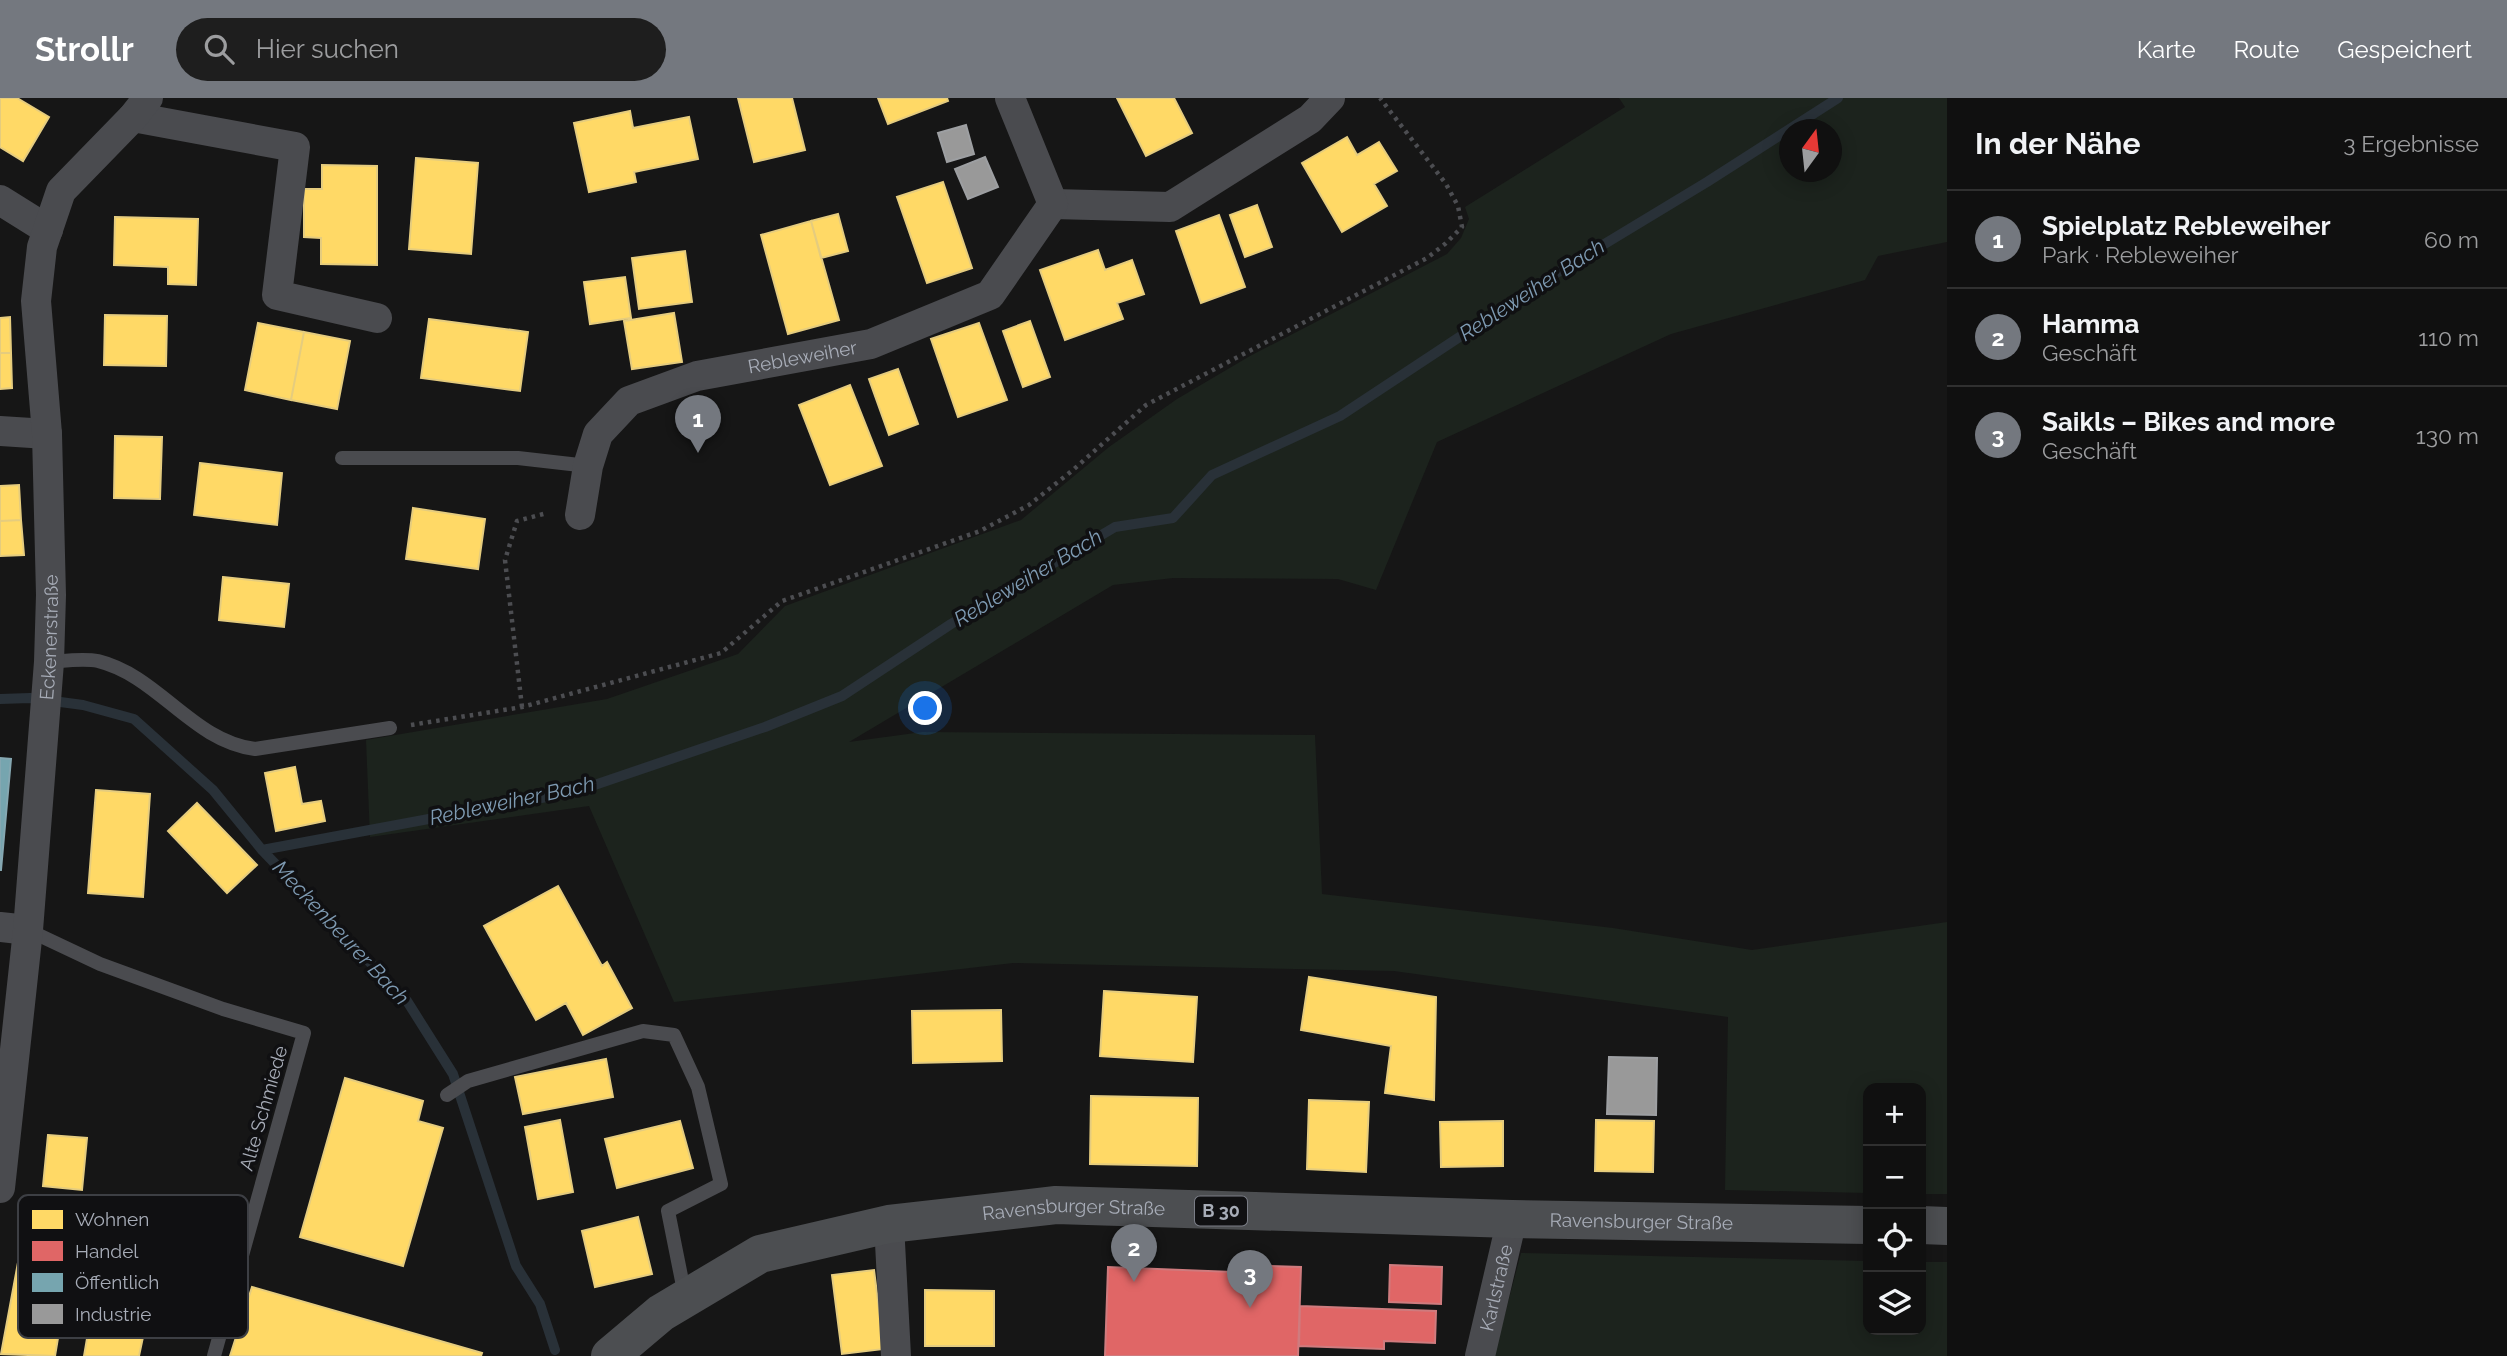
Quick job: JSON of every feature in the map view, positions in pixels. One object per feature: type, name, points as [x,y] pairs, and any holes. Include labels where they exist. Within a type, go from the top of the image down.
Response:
[{"type":"main road","name":"Ravensburger Straße","points":[[610,1356],[662,1313],[760,1254],[889,1224],[1056,1205],[1512,1219],[1863,1225]]},
{"type":"main road","points":[[1926,1226],[1947,1226]]},
{"type":"street","points":[[1010,98],[1053,204],[1170,207],[1310,119],[1330,98]]},
{"type":"street","name":"Eckenerstraße","points":[[0,1188],[14,929],[46,719],[49,672],[51,594],[47,434],[36,301],[42,247],[61,191],[141,107],[295,147],[277,295],[377,318]]},
{"type":"street","points":[[0,200],[48,230]]},
{"type":"street","name":"Rebleweiher","points":[[581,510],[588,466],[598,434],[629,401],[697,376],[871,344],[990,295],[1053,204]]},
{"type":"street","points":[[0,430],[47,434]]},
{"type":"street","name":"Karlstraße","points":[[1480,1356],[1512,1219]]},
{"type":"street","points":[[889,1224],[896,1356]]},
{"type":"lane","points":[[342,458],[518,458],[588,466]]},
{"type":"lane","points":[[49,672],[95,660],[127,670],[207,731],[236,747],[255,749],[390,728]]},
{"type":"lane","name":"Alte Schmiede","points":[[14,929],[223,1009],[304,1034],[248,1234]]},
{"type":"lane","points":[[447,1095],[468,1081],[643,1031],[674,1035],[698,1087],[721,1184],[668,1211],[685,1298]]},
{"type":"lane","name":"Alte Schmiede","points":[[214,1356],[219,1338]]},
{"type":"path","points":[[390,728],[522,706],[721,653],[782,601],[980,531],[1029,505],[1146,405],[1427,258],[1462,227],[1458,206],[1446,184],[1380,98]]},
{"type":"path","points":[[522,706],[505,560],[517,521],[581,510]]},
{"type":"shaded area","points":[[1619,98],[1947,98],[1947,242],[1878,256],[1865,280],[1671,334],[1437,442],[1376,590],[1338,579],[1173,578],[1113,585],[849,742],[922,732],[1315,735],[1322,894],[1613,928],[1752,950],[1947,922],[1947,1194],[1926,1194],[1926,1083],[1863,1083],[1863,1193],[1725,1190],[1728,1017],[1394,971],[1013,963],[674,1002],[589,806],[370,837],[366,740],[607,699],[738,654],[785,606],[1021,520],[1109,447],[1177,399],[1250,356],[1447,254],[1461,238],[1469,219],[1465,207],[1625,107]]},
{"type":"shaded area","points":[[1521,1253],[1863,1261],[1863,1335],[1926,1335],[1926,1262],[1947,1262],[1947,1356],[1494,1356]]},
{"type":"building: Wohnen","points":[[0,98],[17,98],[49,117],[23,161],[0,147]]},
{"type":"building: Wohnen","points":[[738,98],[792,98],[805,150],[754,162]]},
{"type":"building: Wohnen","points":[[878,98],[947,98],[948,101],[888,124]]},
{"type":"building: Wohnen","points":[[1117,98],[1174,98],[1192,133],[1146,156]]},
{"type":"building: Wohnen","points":[[630,111],[633,128],[689,117],[698,159],[634,172],[636,182],[589,192],[574,123]]},
{"type":"building: Wohnen","points":[[1347,137],[1357,155],[1379,142],[1397,171],[1374,184],[1387,206],[1342,232],[1302,163]]},
{"type":"building: Wohnen","points":[[416,158],[478,163],[471,254],[409,249]]},
{"type":"building: Wohnen","points":[[322,165],[377,166],[377,265],[321,264],[321,238],[304,237],[304,189],[322,189]]},
{"type":"building: Wohnen","points":[[943,182],[972,268],[927,283],[897,197]]},
{"type":"building: Wohnen","points":[[1257,205],[1272,247],[1245,257],[1230,215]]},
{"type":"building: Wohnen","points":[[838,214],[848,251],[821,258],[811,221]]},
{"type":"building: Wohnen","points":[[1219,215],[1245,287],[1201,303],[1176,231]]},
{"type":"building: Wohnen","points":[[115,217],[198,219],[196,285],[168,284],[168,267],[114,265]]},
{"type":"building: Wohnen","points":[[811,221],[839,320],[788,334],[761,235]]},
{"type":"building: Wohnen","points":[[1098,250],[1105,270],[1132,260],[1144,294],[1117,303],[1123,319],[1065,340],[1040,270]]},
{"type":"building: Wohnen","points":[[685,251],[692,302],[639,309],[632,258]]},
{"type":"building: Wohnen","points":[[625,277],[631,318],[590,324],[584,282]]},
{"type":"building: Wohnen","points":[[674,313],[682,362],[632,369],[624,321]]},
{"type":"building: Wohnen","points":[[105,315],[167,316],[166,366],[104,365]]},
{"type":"building: Wohnen","points":[[10,317],[11,353],[0,353],[0,318]]},
{"type":"building: Wohnen","points":[[429,319],[528,332],[520,391],[421,378]]},
{"type":"building: Wohnen","points":[[1030,321],[1050,377],[1023,387],[1003,331]]},
{"type":"building: Wohnen","points":[[258,323],[304,332],[291,400],[245,390]]},
{"type":"building: Wohnen","points":[[979,323],[1007,400],[958,417],[931,339]]},
{"type":"building: Wohnen","points":[[304,332],[350,341],[337,409],[291,400]]},
{"type":"building: Wohnen","points":[[0,353],[11,353],[12,388],[0,389]]},
{"type":"building: Wohnen","points":[[898,369],[918,424],[889,435],[869,379]]},
{"type":"building: Wohnen","points":[[850,385],[882,466],[830,485],[799,405]]},
{"type":"building: Wohnen","points":[[115,436],[162,437],[160,499],[114,498]]},
{"type":"building: Wohnen","points":[[200,463],[282,473],[277,525],[194,515]]},
{"type":"building: Wohnen","points":[[19,485],[21,520],[0,521],[0,486]]},
{"type":"building: Wohnen","points":[[413,508],[485,519],[478,569],[406,559]]},
{"type":"building: Wohnen","points":[[21,520],[24,555],[0,556],[0,521]]},
{"type":"building: Wohnen","points":[[223,577],[289,584],[284,627],[219,620]]},
{"type":"building: Wohnen","points":[[295,767],[302,804],[321,801],[325,821],[276,831],[265,773]]},
{"type":"building: Wohnen","points":[[96,790],[150,794],[143,897],[88,893]]},
{"type":"building: Wohnen","points":[[197,803],[257,865],[227,893],[168,831]]},
{"type":"building: Wohnen","points":[[558,886],[602,966],[607,962],[632,1008],[583,1035],[566,1003],[536,1020],[484,926]]},
{"type":"building: Wohnen","points":[[1309,977],[1436,997],[1434,1100],[1385,1093],[1391,1046],[1301,1030]]},
{"type":"building: Wohnen","points":[[1104,991],[1197,997],[1193,1062],[1100,1056]]},
{"type":"building: Wohnen","points":[[1001,1010],[1002,1061],[913,1063],[912,1011]]},
{"type":"building: Wohnen","points":[[606,1059],[613,1097],[523,1114],[515,1077]]},
{"type":"building: Wohnen","points":[[345,1078],[423,1101],[418,1121],[443,1128],[403,1266],[300,1237]]},
{"type":"building: Wohnen","points":[[1091,1096],[1198,1098],[1197,1166],[1090,1164]]},
{"type":"building: Wohnen","points":[[1309,1100],[1369,1102],[1366,1172],[1307,1169]]},
{"type":"building: Wohnen","points":[[560,1120],[573,1192],[538,1199],[525,1127]]},
{"type":"building: Wohnen","points":[[1596,1120],[1654,1121],[1653,1172],[1595,1171]]},
{"type":"building: Wohnen","points":[[680,1121],[693,1168],[617,1188],[605,1139]]},
{"type":"building: Wohnen","points":[[1503,1121],[1503,1166],[1441,1167],[1440,1122]]},
{"type":"building: Wohnen","points":[[48,1135],[87,1138],[82,1190],[43,1186]]},
{"type":"building: Wohnen","points":[[638,1217],[652,1274],[595,1287],[582,1231]]},
{"type":"building: Wohnen","points":[[18,1263],[18,1338],[58,1338],[55,1356],[1,1354]]},
{"type":"building: Wohnen","points":[[874,1270],[884,1349],[842,1354],[832,1275]]},
{"type":"building: Wohnen","points":[[252,1287],[482,1353],[481,1356],[230,1356],[236,1338],[248,1338],[248,1300]]},
{"type":"building: Wohnen","points":[[925,1290],[994,1291],[994,1346],[925,1346]]},
{"type":"building: Wohnen","points":[[87,1338],[143,1338],[139,1356],[84,1356]]},
{"type":"building: Handel","points":[[1233,1265],[1301,1267],[1298,1356],[1105,1356],[1108,1267],[1233,1272]]},
{"type":"building: Handel","points":[[1390,1265],[1442,1267],[1441,1304],[1389,1302]]},
{"type":"building: Handel","points":[[1300,1306],[1436,1311],[1435,1343],[1384,1341],[1384,1349],[1299,1346]]},
{"type":"building: Öffentlich","points":[[0,758],[11,759],[1,870],[0,870]]},
{"type":"building: Industrie","points":[[966,125],[974,154],[947,162],[938,133]]},
{"type":"building: Industrie","points":[[985,157],[998,187],[968,199],[955,169]]},
{"type":"building: Industrie","points":[[1609,1057],[1657,1058],[1656,1115],[1607,1114]]},
{"type":"waterway","name":"Rebleweiher Bach","points":[[262,850],[574,792],[765,727],[842,696],[951,624],[1115,527],[1173,518],[1212,475],[1340,416],[1550,277],[1707,182],[1838,98]]},
{"type":"waterway","name":"Meckenbeurer Bach","points":[[0,699],[30,698],[83,705],[134,719],[213,790],[262,850],[407,1001],[453,1074],[516,1266],[540,1304],[555,1350]]},
{"type":"place","name":"Spielplatz Rebleweiher","points":[[698,453]]},
{"type":"place","name":"Hamma","points":[[1134,1282]]},
{"type":"place","name":"Saikls – Bikes and more","points":[[1250,1308]]}]
